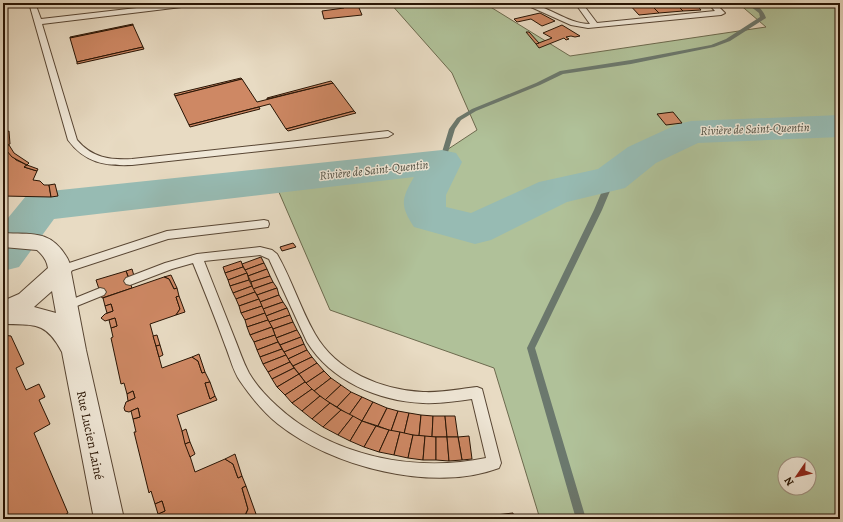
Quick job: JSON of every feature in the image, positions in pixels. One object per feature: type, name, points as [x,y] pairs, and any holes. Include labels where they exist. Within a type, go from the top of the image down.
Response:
[{"type":"street","name":"Rue Lucien Lainé","points":[[3,240],[42,243],[49,248],[58,260],[74,350],[109,519]]},
{"type":"street","name":"Rue Lucien Lainé","points":[[3,313],[27,300],[60,270]]},
{"type":"street","name":"Rue Lucien Lainé","points":[[3,313],[37,317],[52,321],[64,331],[74,350]]},
{"type":"lane","points":[[32,3],[74,140],[83,152],[99,160],[121,163],[388,134]]},
{"type":"lane","points":[[37,22],[198,3]]},
{"type":"lane","points":[[525,3],[574,23],[596,26],[721,13],[711,3]]},
{"type":"lane","points":[[578,3],[596,26]]},
{"type":"lane","points":[[60,270],[167,235],[264,224]]},
{"type":"lane","points":[[130,281],[169,266],[197,258],[260,251],[268,253],[273,258],[316,346],[326,358],[356,380],[376,388],[417,398],[477,393],[494,463],[453,470],[398,468],[377,464],[321,443],[288,423],[261,400],[251,388],[244,376],[197,258]]},
{"type":"lane","points":[[67,306],[100,292]]},
{"type":"green space","points":[[390,3],[484,3],[570,56],[766,27],[738,3],[828,3],[840,8],[840,519],[540,519],[494,368],[330,310],[275,183],[427,163],[477,130],[452,73]]},
{"type":"building","points":[[342,3],[357,3],[362,15],[324,19],[322,11],[344,8]]},
{"type":"building","points":[[628,3],[649,3],[659,13],[639,15]]},
{"type":"building","points":[[649,3],[675,3],[683,11],[659,13]]},
{"type":"building","points":[[675,3],[695,3],[701,10],[683,11]]},
{"type":"building","points":[[540,13],[555,21],[542,26],[531,19],[517,22],[514,19]]},
{"type":"building","points":[[133,25],[70,38],[70,37]]},
{"type":"building","points":[[133,25],[143,47],[77,62],[70,38]]},
{"type":"building","points":[[562,25],[580,36],[566,37],[569,39],[566,40],[564,38],[539,48],[536,44],[552,38],[543,33]]},
{"type":"building","points":[[526,32],[529,32],[539,43],[536,44]]},
{"type":"building","points":[[143,47],[144,49],[77,64],[77,62]]},
{"type":"building","points":[[242,79],[175,96],[174,94]]},
{"type":"building","points":[[242,79],[257,102],[333,83],[354,111],[286,129],[270,104],[189,125],[175,96]]},
{"type":"building","points":[[331,81],[333,83],[267,99],[267,98]]},
{"type":"building","points":[[259,107],[260,109],[190,127],[189,125]]},
{"type":"building","points":[[354,111],[356,113],[288,131],[286,129]]},
{"type":"building","points":[[673,112],[682,123],[666,125],[657,114]]},
{"type":"building","points":[[3,115],[6,132],[9,131],[10,144],[5,146],[6,150],[16,160],[27,165],[24,167],[37,171],[33,180],[40,181],[44,185],[49,185],[51,197],[3,196]]},
{"type":"building","points":[[9,145],[14,153],[29,163],[27,165],[12,157],[6,150],[5,146]]},
{"type":"building","points":[[27,165],[38,169],[37,171],[24,167]]},
{"type":"building","points":[[55,184],[58,196],[51,197],[49,185]]},
{"type":"building","points":[[293,243],[296,247],[282,251],[280,247]]},
{"type":"building","points":[[261,257],[264,263],[245,270],[242,264]]},
{"type":"building","points":[[241,261],[243,267],[225,273],[223,267]]},
{"type":"building","points":[[264,263],[267,269],[248,276],[245,270]]},
{"type":"building","points":[[243,267],[247,273],[228,280],[225,273]]},
{"type":"building","points":[[132,269],[134,276],[129,278],[126,271]]},
{"type":"building","points":[[267,269],[270,276],[251,282],[248,276]]},
{"type":"building","points":[[126,271],[132,288],[102,298],[96,280]]},
{"type":"building","points":[[247,273],[249,280],[230,286],[228,280]]},
{"type":"building","points":[[171,275],[177,288],[174,289],[169,279],[164,277]]},
{"type":"building","points":[[270,276],[273,282],[253,289],[251,282]]},
{"type":"building","points":[[164,277],[169,279],[174,289],[177,288],[179,296],[176,297],[180,309],[176,315],[150,324],[162,368],[192,357],[198,361],[202,373],[205,372],[210,382],[205,383],[210,399],[215,396],[217,400],[177,415],[195,472],[225,459],[233,464],[238,478],[242,476],[246,486],[242,488],[248,509],[243,519],[154,519],[158,514],[165,511],[162,501],[155,504],[151,491],[149,493],[134,432],[136,432],[133,419],[140,417],[138,408],[129,412],[125,411],[124,408],[126,402],[135,398],[133,391],[127,394],[124,383],[121,384],[111,338],[113,337],[111,328],[117,326],[115,318],[105,321],[101,318],[105,314],[113,311],[111,304],[105,306],[103,298]]},
{"type":"building","points":[[249,280],[252,286],[233,293],[230,286]]},
{"type":"building","points":[[273,282],[277,288],[257,295],[253,289]]},
{"type":"building","points":[[252,286],[255,292],[236,299],[233,293]]},
{"type":"building","points":[[277,288],[279,295],[260,302],[257,295]]},
{"type":"building","points":[[255,292],[259,299],[239,306],[236,299]]},
{"type":"building","points":[[279,295],[283,302],[263,309],[260,302]]},
{"type":"building","points":[[179,296],[185,312],[176,315],[180,309],[176,297]]},
{"type":"building","points":[[259,299],[262,306],[241,313],[239,306]]},
{"type":"building","points":[[283,302],[287,308],[266,316],[263,309]]},
{"type":"building","points":[[111,304],[113,311],[107,313],[105,306]]},
{"type":"building","points":[[262,306],[265,313],[245,320],[241,313]]},
{"type":"building","points":[[287,308],[290,315],[269,322],[266,316]]},
{"type":"building","points":[[265,313],[268,320],[247,327],[245,320]]},
{"type":"building","points":[[290,315],[293,322],[273,329],[269,322]]},
{"type":"building","points":[[115,318],[117,326],[111,328],[109,320]]},
{"type":"building","points":[[268,320],[272,327],[250,335],[247,327]]},
{"type":"building","points":[[293,322],[297,330],[276,338],[273,329]]},
{"type":"building","points":[[272,327],[275,335],[254,342],[250,335]]},
{"type":"building","points":[[297,330],[301,337],[280,345],[276,338]]},
{"type":"building","points":[[3,335],[11,336],[24,364],[16,368],[26,390],[39,384],[45,397],[39,400],[50,424],[34,433],[68,513],[58,519],[3,519]]},
{"type":"building","points":[[157,335],[160,345],[156,346],[153,336]]},
{"type":"building","points":[[275,335],[278,342],[257,350],[254,342]]},
{"type":"building","points":[[301,337],[304,344],[284,352],[280,345]]},
{"type":"building","points":[[278,342],[282,349],[260,357],[257,350]]},
{"type":"building","points":[[304,344],[307,350],[288,359],[284,352]]},
{"type":"building","points":[[160,345],[163,355],[159,357],[156,346]]},
{"type":"building","points":[[282,349],[286,355],[263,364],[260,357]]},
{"type":"building","points":[[307,350],[312,357],[293,366],[288,359]]},
{"type":"building","points":[[199,354],[205,372],[202,373],[198,361],[192,357]]},
{"type":"building","points":[[286,355],[290,362],[268,372],[263,364]]},
{"type":"building","points":[[312,357],[317,363],[299,374],[293,366]]},
{"type":"building","points":[[290,362],[294,368],[272,379],[268,372]]},
{"type":"building","points":[[317,363],[324,371],[306,383],[299,374]]},
{"type":"building","points":[[294,368],[299,374],[277,387],[272,379]]},
{"type":"building","points":[[324,371],[331,378],[314,391],[306,383]]},
{"type":"building","points":[[299,374],[305,382],[285,395],[277,387]]},
{"type":"building","points":[[331,378],[341,385],[325,400],[314,391]]},
{"type":"building","points":[[210,382],[215,396],[210,399],[205,383]]},
{"type":"building","points":[[305,382],[312,389],[292,403],[285,395]]},
{"type":"building","points":[[341,385],[351,392],[337,407],[325,400]]},
{"type":"building","points":[[312,389],[320,396],[302,411],[292,403]]},
{"type":"building","points":[[133,391],[135,398],[128,401],[127,394]]},
{"type":"building","points":[[351,392],[362,397],[349,415],[337,407]]},
{"type":"building","points":[[320,396],[330,403],[312,419],[302,411]]},
{"type":"building","points":[[362,397],[373,402],[362,421],[349,415]]},
{"type":"building","points":[[373,402],[387,408],[378,426],[362,421]]},
{"type":"building","points":[[330,403],[341,410],[323,427],[312,419]]},
{"type":"building","points":[[138,408],[140,417],[133,419],[131,411]]},
{"type":"building","points":[[387,408],[398,411],[391,431],[378,426]]},
{"type":"building","points":[[341,410],[353,416],[338,435],[323,427]]},
{"type":"building","points":[[398,411],[409,413],[404,434],[391,431]]},
{"type":"building","points":[[409,413],[421,415],[419,436],[404,434]]},
{"type":"building","points":[[421,415],[433,416],[432,437],[419,436]]},
{"type":"building","points":[[353,416],[362,421],[350,441],[338,435]]},
{"type":"building","points":[[433,416],[445,416],[447,437],[432,437]]},
{"type":"building","points":[[445,416],[455,416],[458,437],[447,437]]},
{"type":"building","points":[[362,421],[376,426],[364,447],[350,441]]},
{"type":"building","points":[[376,426],[389,430],[379,452],[364,447]]},
{"type":"building","points":[[186,429],[190,442],[185,444],[182,431]]},
{"type":"building","points":[[389,430],[400,432],[394,455],[379,452]]},
{"type":"building","points":[[400,432],[413,435],[408,458],[394,455]]},
{"type":"building","points":[[413,435],[425,436],[423,460],[408,458]]},
{"type":"building","points":[[425,436],[436,437],[436,460],[423,460]]},
{"type":"building","points":[[469,436],[472,459],[462,460],[458,437]]},
{"type":"building","points":[[436,437],[447,437],[449,461],[436,460]]},
{"type":"building","points":[[447,437],[458,437],[462,460],[449,461]]},
{"type":"building","points":[[190,442],[195,454],[190,457],[185,444]]},
{"type":"building","points":[[235,454],[242,476],[238,478],[233,464],[225,459]]},
{"type":"building","points":[[246,486],[256,514],[244,519],[248,509],[242,488]]},
{"type":"building","points":[[162,501],[165,511],[158,514],[155,504]]},
{"type":"building","points":[[513,513],[514,519],[479,519],[478,517]]},
{"type":"waterway","points":[[442,162],[452,129],[459,119],[474,110],[538,84],[562,72],[631,62],[712,46],[728,40],[763,18],[761,12],[749,3]]},
{"type":"waterway","name":"Rivière de Saint-Quentin","points":[[3,255],[41,206],[442,162],[425,195],[425,210],[429,217],[475,229],[554,192],[611,179],[642,155],[691,132],[840,126]]},
{"type":"waterway","points":[[581,519],[531,348],[598,210],[611,179]]}]
